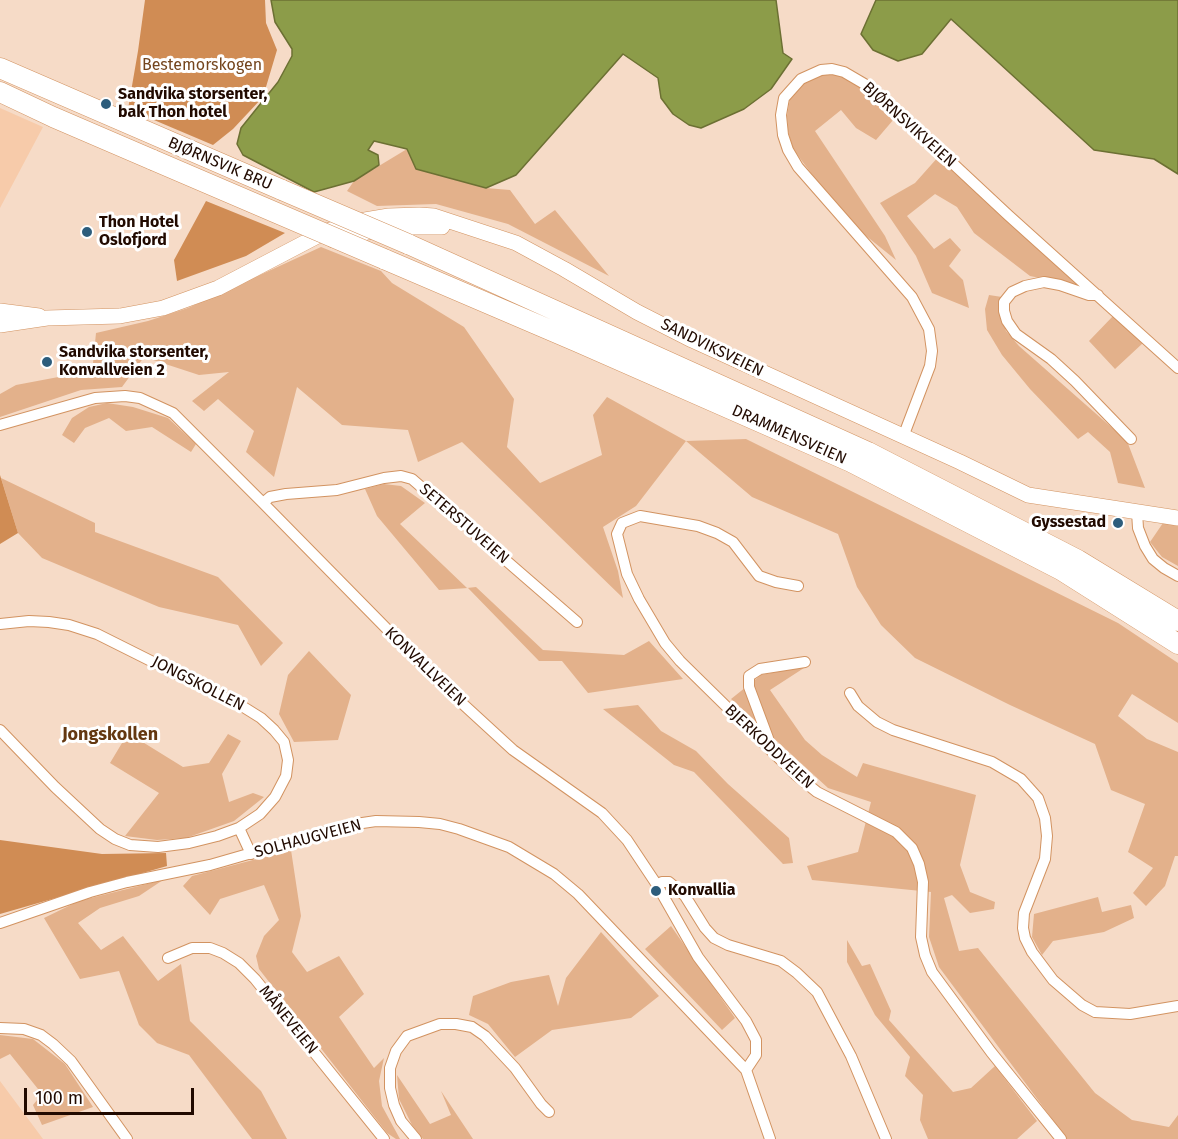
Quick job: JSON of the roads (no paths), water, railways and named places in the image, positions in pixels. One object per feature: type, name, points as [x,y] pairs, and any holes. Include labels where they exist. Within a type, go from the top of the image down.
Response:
[{"type":"highway","points":[[0,57],[20,77]]},
{"type":"highway","name":"BJØRNSVIK BRU","points":[[0,68],[408,244]]},
{"type":"highway","name":"BJØRNSVIK BRU","points":[[5,99],[53,117],[384,260]]},
{"type":"highway","name":"DRAMMENSVEIEN","points":[[408,244],[868,452],[1078,560],[1178,621]]},
{"type":"highway","name":"DRAMMENSVEIEN","points":[[384,260],[851,462],[1061,570],[1178,644]]},
{"type":"main road","name":"SANDVIKSVEIEN","points":[[0,325],[47,318],[106,318],[163,308],[204,294],[264,265],[325,242],[380,228],[415,226],[469,228],[516,243],[637,312],[1028,495],[1178,518]]},
{"type":"main road","name":"SANDVIKSVEIEN","points":[[0,311],[30,313],[47,318]]},
{"type":"street","name":"BJØRNSVIKVEIEN","points":[[903,437],[920,396],[933,351],[929,329],[912,297],[798,167],[788,150],[783,135],[781,115],[784,98],[801,80],[821,70],[832,69],[856,78],[873,89],[1178,368]]},
{"type":"street","name":"BJØRNSVIKVEIEN","points":[[1098,295],[1089,295],[1044,282],[1025,286],[1012,292],[1004,302],[1004,311],[1007,321],[1016,334],[1051,359],[1131,439]]},
{"type":"street","name":"KONVALLVEIEN","points":[[0,425],[17,422],[53,408],[95,398],[125,396],[140,398],[173,413],[440,684],[513,750],[602,813],[627,840],[657,885],[698,957],[746,1021],[756,1040],[756,1055],[746,1070]]},
{"type":"street","name":"SETERSTUVEIEN","points":[[263,503],[270,497],[337,490],[384,478],[401,476],[412,479],[577,622]]},
{"type":"street","points":[[1137,512],[1138,528],[1153,559],[1178,576]]},
{"type":"street","name":"BJERKODDVEIEN","points":[[798,586],[759,576],[733,542],[698,526],[640,516],[622,524],[617,534],[627,574],[639,599],[665,643],[699,681],[796,775],[817,792],[896,832],[912,848],[923,882],[921,937],[925,956],[932,972],[984,1044],[1061,1139]]},
{"type":"street","name":"JONGSKOLLEN","points":[[0,624],[29,621],[49,622],[69,625],[97,634],[245,708],[261,718],[284,742],[288,760],[286,776],[275,797],[260,814],[239,828],[217,837],[189,843],[158,847],[130,845],[115,839],[82,814],[0,730]]},
{"type":"street","points":[[766,745],[769,743],[768,738],[749,687],[749,676],[760,669],[806,662]]},
{"type":"street","points":[[850,693],[858,706],[877,722],[893,730],[992,762],[1009,770],[1021,779],[1038,798],[1046,827],[1045,859],[1024,913],[1023,928],[1032,952],[1053,980],[1082,1005],[1095,1012],[1130,1014],[1178,1006]]},
{"type":"street","name":"SOLHAUGVEIEN","points":[[0,923],[126,882],[210,865],[322,831],[376,821],[440,824],[483,836],[509,847],[554,874],[578,894],[746,1070],[770,1139]]},
{"type":"street","points":[[239,828],[251,854]]},
{"type":"street","points":[[657,885],[669,882],[685,896],[714,938],[728,945],[782,961],[817,992],[850,1056],[886,1139]]},
{"type":"street","name":"MÅNEVEIEN","points":[[168,958],[192,948],[210,948],[224,953],[239,963],[255,979],[384,1139]]},
{"type":"street","points":[[416,1139],[401,1121],[393,1105],[390,1068],[396,1051],[407,1036],[440,1024],[456,1024],[472,1028],[485,1036],[515,1068],[549,1112]]},
{"type":"street","points":[[0,1028],[24,1029],[41,1035],[54,1044],[71,1061],[127,1139]]},
{"type":"place","name":"Sandvika storsenter, bak Thon hotel","points":[[106,104]]},
{"type":"place","name":"Thon Hotel Oslofjord","points":[[87,232]]},
{"type":"place","name":"Sandvika storsenter, Konvallveien 2","points":[[47,362]]},
{"type":"place","name":"Gyssestad","points":[[1118,523]]},
{"type":"place","name":"Konvallia","points":[[656,891]]},
{"type":"district","name":"Jongskollen","points":[[110,735]]},
{"type":"park label","name":"Bestemorskogen","points":[[202,66]]}]
